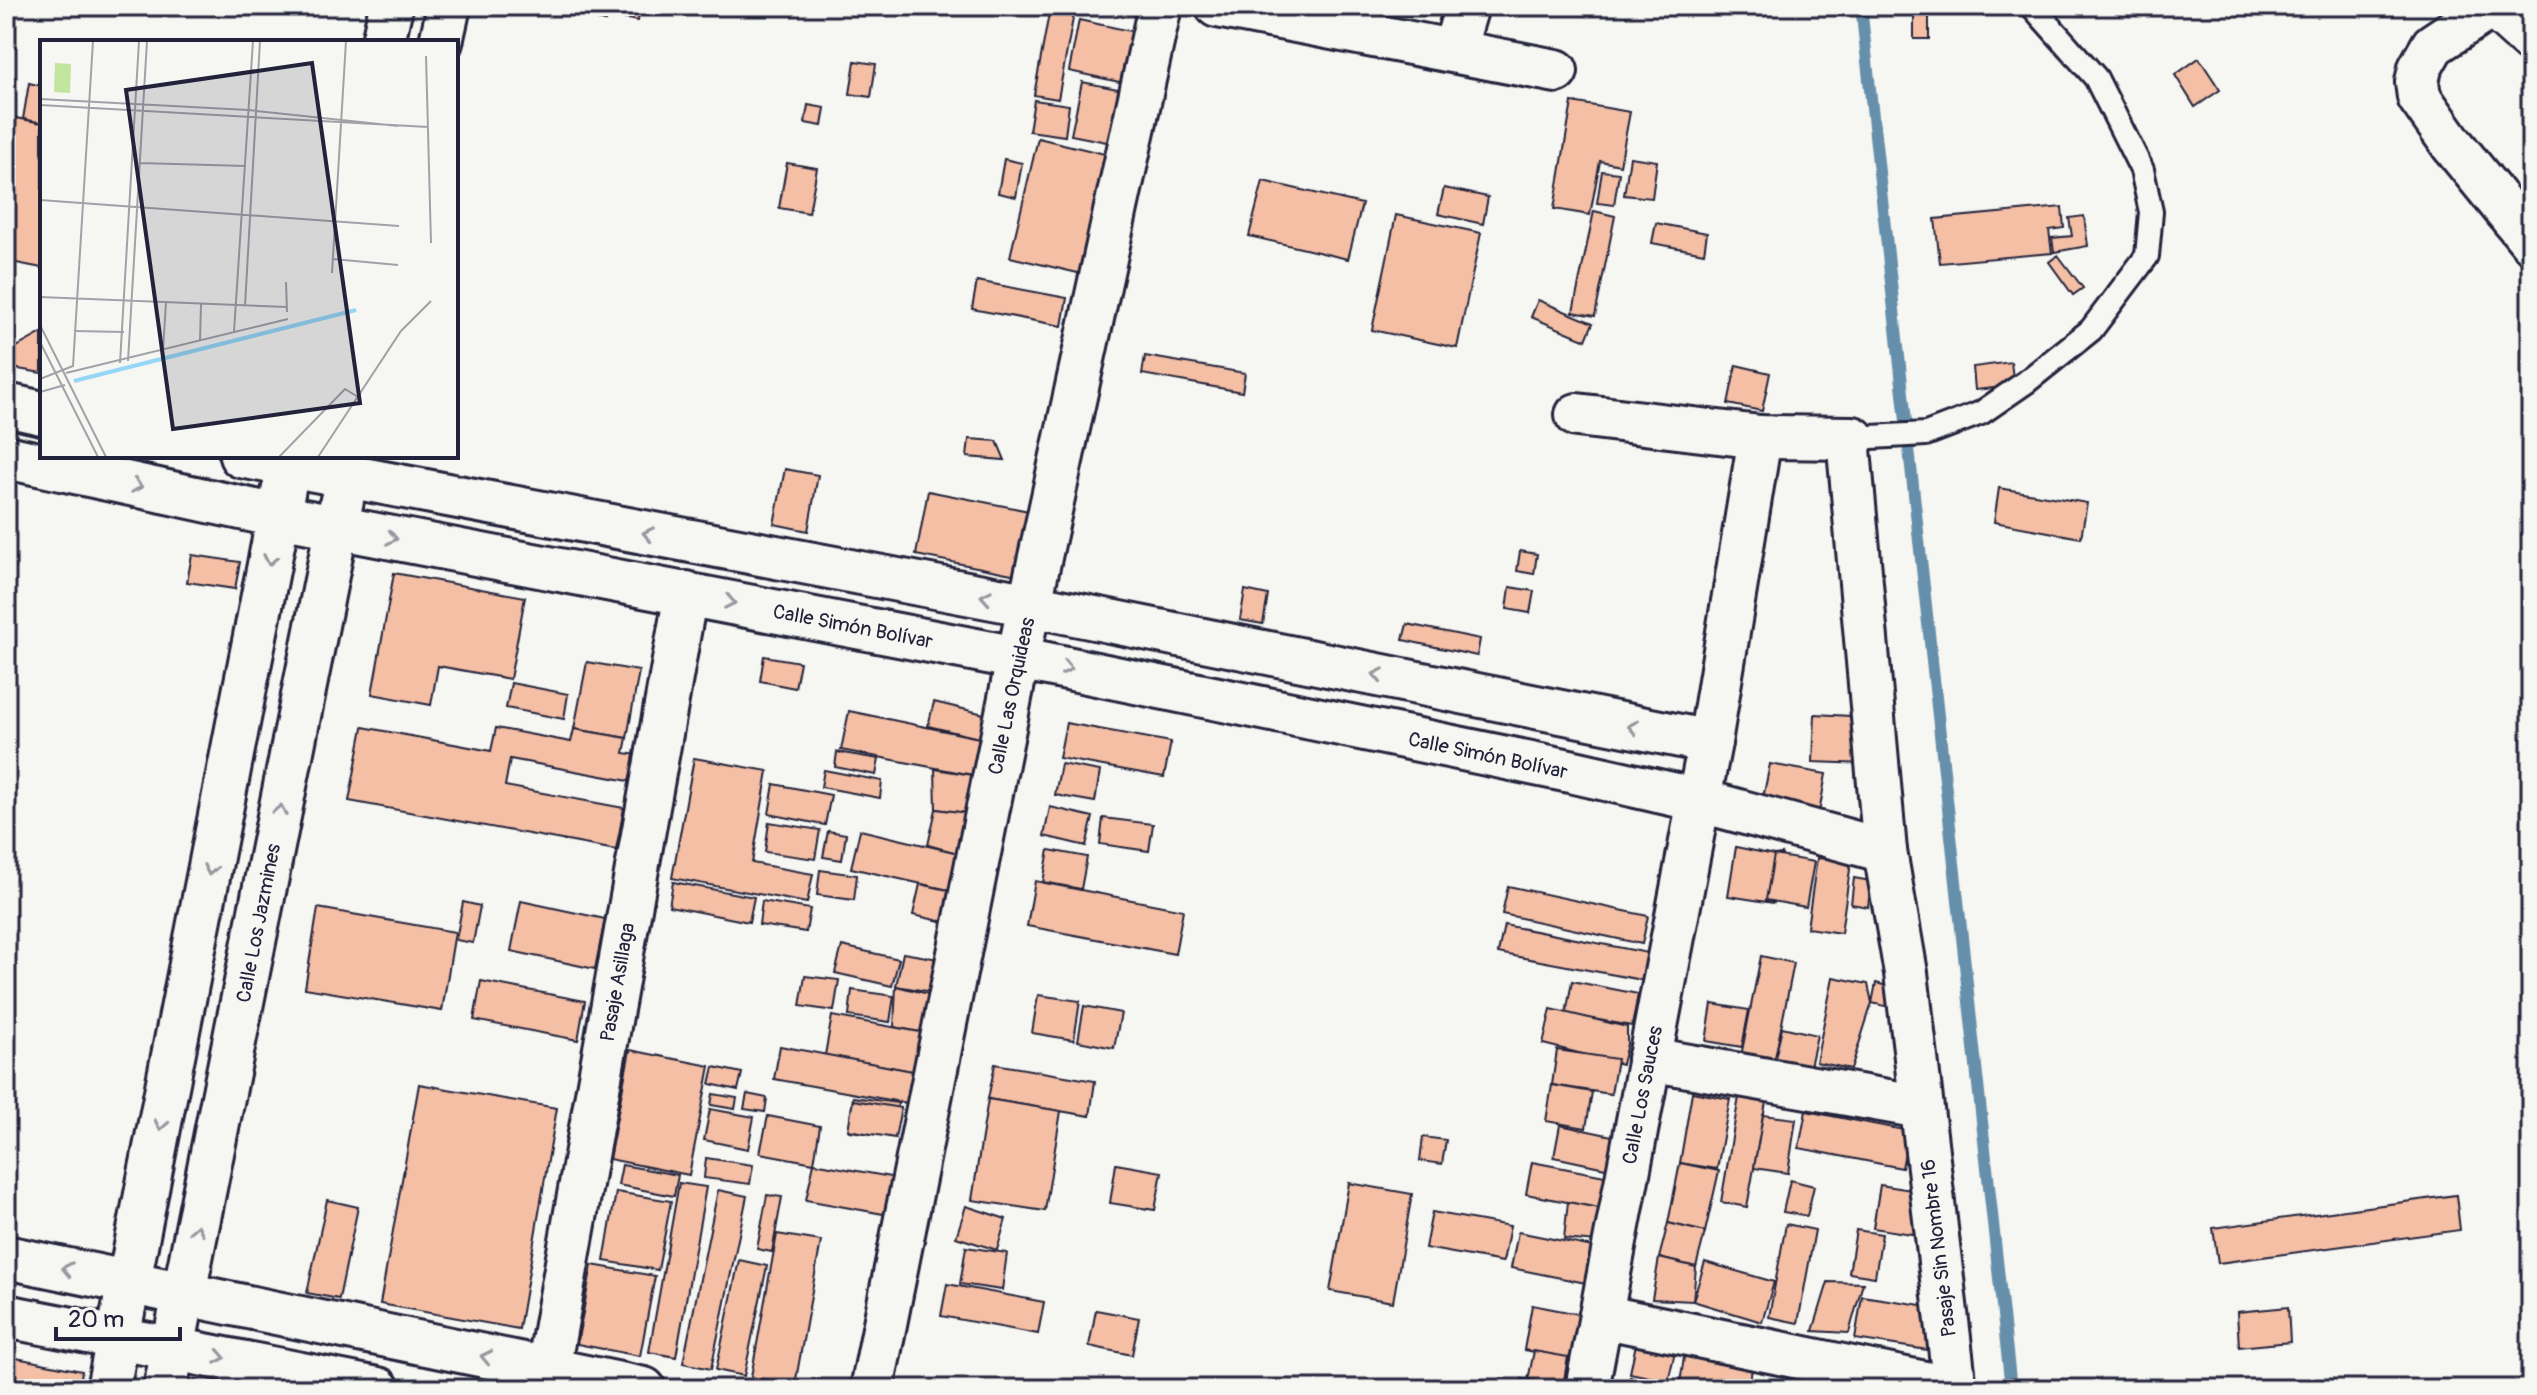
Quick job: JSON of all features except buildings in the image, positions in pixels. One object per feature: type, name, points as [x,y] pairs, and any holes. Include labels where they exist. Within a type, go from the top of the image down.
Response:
[{"type":"street","points":[[383,40],[391,6]]},
{"type":"street","points":[[441,40],[449,6]]},
{"type":"street","name":"Calle Las Orquideas","points":[[872,1389],[1018,658],[1160,6]]},
{"type":"street","points":[[1217,6],[1556,71]]},
{"type":"street","points":[[1454,50],[1467,6]]},
{"type":"street","points":[[2531,41],[2492,6],[2433,45],[2420,68],[2417,82],[2419,97],[2452,144],[2531,241]]},
{"type":"street","points":[[6,405],[40,413]]},
{"type":"street","points":[[1577,415],[1760,437],[1851,438]]},
{"type":"street","name":"Calle Los Sauces","points":[[1587,1389],[1710,742],[1760,437]]},
{"type":"street","name":"Pasaje Sin Nombre 16","points":[[1851,438],[1885,851],[1906,973],[1955,1389]]},
{"type":"street","name":"Calle Simón Bolívar","points":[[6,457],[278,516],[1018,658],[1570,771],[1698,800],[1885,851]]},
{"type":"street","points":[[261,458],[348,467],[1710,742]]},
{"type":"street","points":[[108,1389],[290,461]]},
{"type":"street","name":"Calle Los Jazmines","points":[[165,1389],[348,467]]},
{"type":"street","name":"Pasaje Asillaga","points":[[548,1370],[686,593]]},
{"type":"street","points":[[1649,1059],[1921,1107]]},
{"type":"street","points":[[6,1257],[644,1389]]},
{"type":"street","points":[[6,1316],[378,1389]]},
{"type":"street","points":[[1601,1316],[1955,1389]]},
{"type":"lane","points":[[1851,438],[1926,434],[1981,413],[2091,330],[2147,256],[2151,212],[2142,170],[2096,78],[2032,6]]},
{"type":"waterway","points":[[1861,6],[2011,1389]]}]
